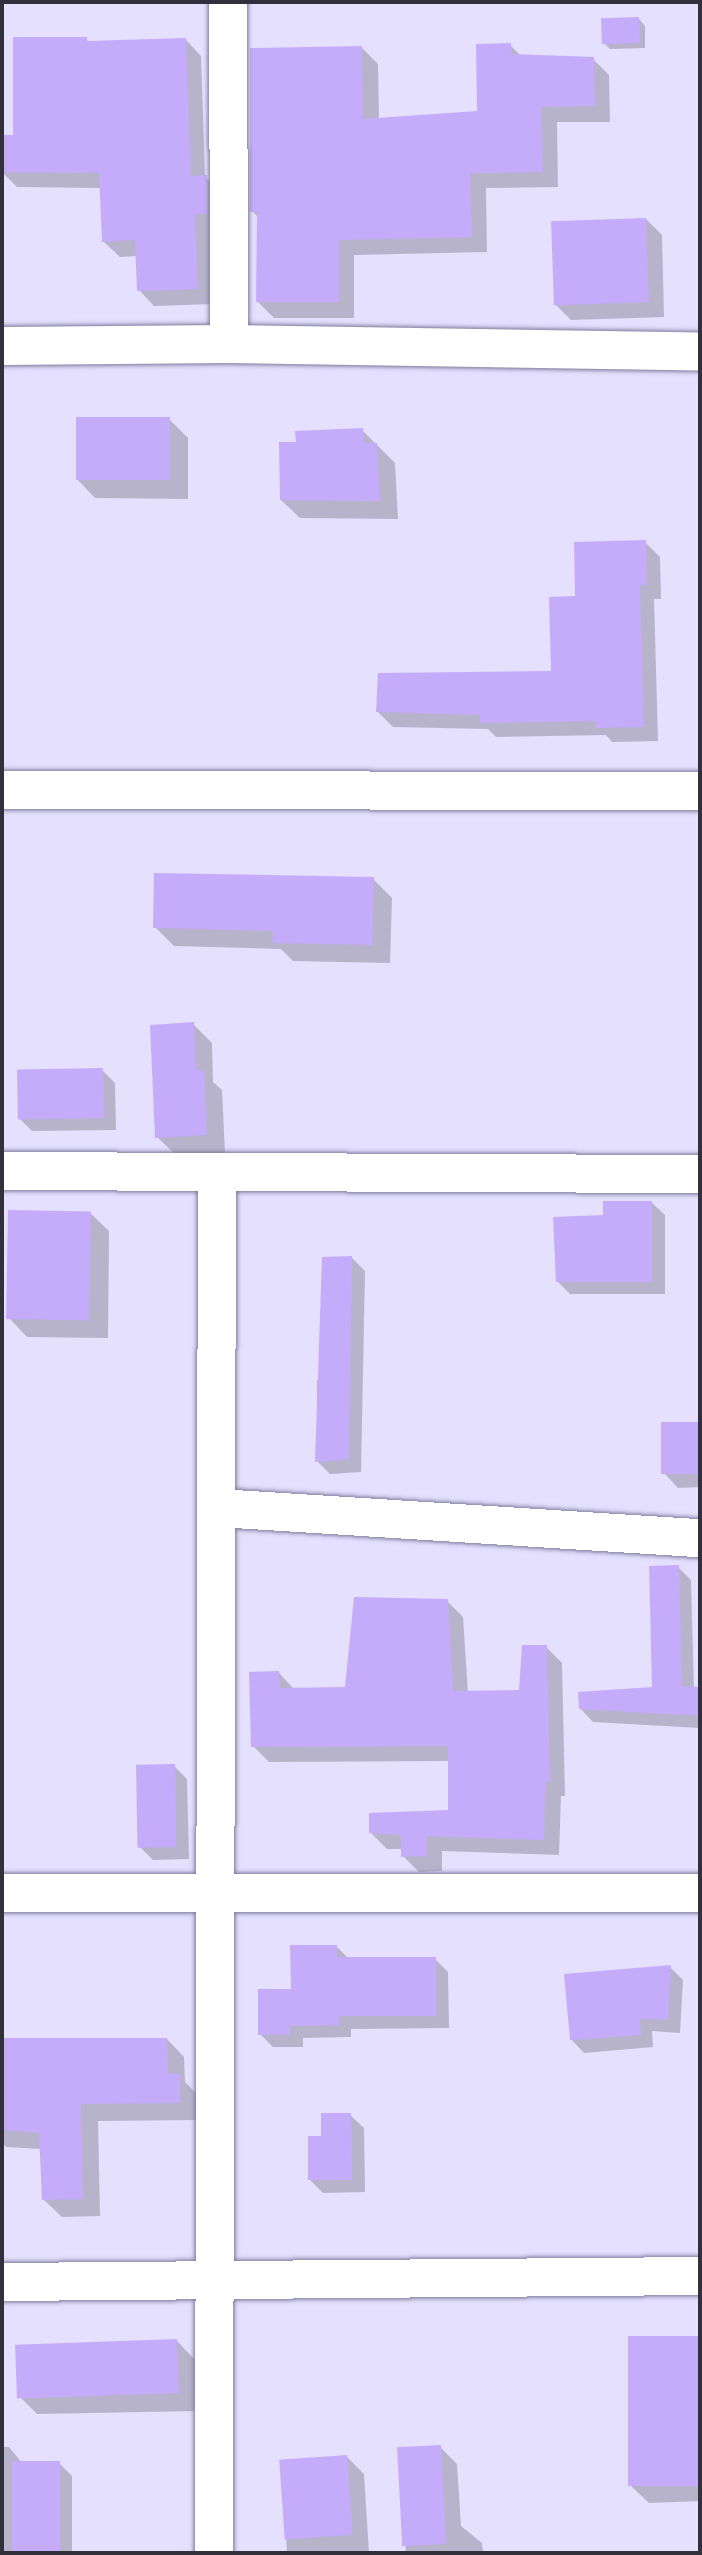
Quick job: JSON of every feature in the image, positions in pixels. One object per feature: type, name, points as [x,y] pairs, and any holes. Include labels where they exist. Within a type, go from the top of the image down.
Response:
[{"type":"street","points":[[228,2],[229,344]]},
{"type":"street","points":[[2,346],[229,344],[700,351]]},
{"type":"street","points":[[2,790],[700,791]]},
{"type":"street","points":[[2,1171],[700,1174]]},
{"type":"street","points":[[214,2553],[215,1895],[219,1508],[217,1172]]},
{"type":"street","points":[[219,1508],[700,1538]]},
{"type":"street","points":[[2,1893],[700,1893]]},
{"type":"street","points":[[2,2283],[700,2276]]},
{"type":"building","points":[[639,17],[640,43],[602,44],[601,18]]},
{"type":"building","points":[[13,37],[87,37],[87,41],[186,38],[191,176],[207,175],[207,214],[195,214],[198,289],[137,291],[135,240],[102,242],[99,173],[2,172],[2,135],[13,135]]},
{"type":"building","points":[[511,43],[511,54],[594,57],[595,106],[541,107],[543,172],[470,173],[472,237],[339,240],[339,302],[256,302],[257,212],[250,212],[250,48],[362,46],[363,119],[477,111],[476,44]]},
{"type":"building","points":[[646,218],[649,302],[554,305],[551,221]]},
{"type":"building","points":[[76,417],[170,417],[170,480],[76,480]]},
{"type":"building","points":[[363,428],[364,443],[377,443],[380,501],[280,500],[279,442],[296,442],[295,431]]},
{"type":"building","points":[[646,540],[647,585],[640,585],[644,727],[596,728],[596,721],[480,723],[480,715],[376,712],[378,673],[551,671],[549,597],[575,596],[574,542]]},
{"type":"building","points":[[154,873],[374,877],[372,945],[273,943],[273,931],[153,928]]},
{"type":"building","points":[[194,1022],[196,1070],[204,1070],[207,1135],[155,1138],[150,1025]]},
{"type":"building","points":[[103,1068],[104,1118],[18,1119],[17,1070]]},
{"type":"building","points":[[603,1201],[652,1201],[652,1282],[556,1282],[553,1217],[603,1215]]},
{"type":"building","points":[[8,1210],[91,1211],[89,1320],[6,1319]]},
{"type":"building","points":[[352,1256],[349,1459],[315,1462],[322,1257]]},
{"type":"building","points":[[661,1422],[700,1422],[700,1474],[661,1474]]},
{"type":"building","points":[[679,1565],[682,1686],[700,1687],[700,1716],[579,1709],[578,1692],[652,1687],[649,1566]]},
{"type":"building","points":[[354,1597],[448,1599],[453,1691],[519,1690],[522,1645],[547,1645],[550,1781],[546,1781],[544,1840],[427,1836],[427,1856],[401,1857],[401,1835],[369,1833],[369,1813],[448,1810],[448,1746],[251,1747],[249,1672],[279,1671],[280,1688],[345,1687]]},
{"type":"building","points":[[175,1764],[176,1847],[137,1848],[136,1765]]},
{"type":"building","points":[[290,1945],[337,1945],[337,1957],[436,1957],[436,2016],[339,2016],[339,2025],[290,2026],[290,2035],[258,2035],[258,1989],[291,1989]]},
{"type":"building","points":[[671,1965],[668,2020],[640,2019],[641,2035],[570,2040],[564,1974]]},
{"type":"building","points":[[2,2038],[167,2038],[168,2074],[180,2074],[180,2103],[81,2104],[83,2199],[42,2200],[39,2133],[2,2130]]},
{"type":"building","points":[[321,2113],[351,2113],[352,2180],[308,2180],[308,2136],[321,2136]]},
{"type":"building","points":[[628,2336],[700,2336],[700,2486],[628,2486]]},
{"type":"building","points":[[177,2339],[179,2393],[17,2399],[15,2345]]},
{"type":"building","points":[[441,2445],[446,2544],[402,2546],[397,2447]]},
{"type":"building","points":[[347,2455],[353,2535],[285,2540],[279,2460]]},
{"type":"building","points":[[12,2461],[60,2461],[60,2553],[12,2553]]}]
